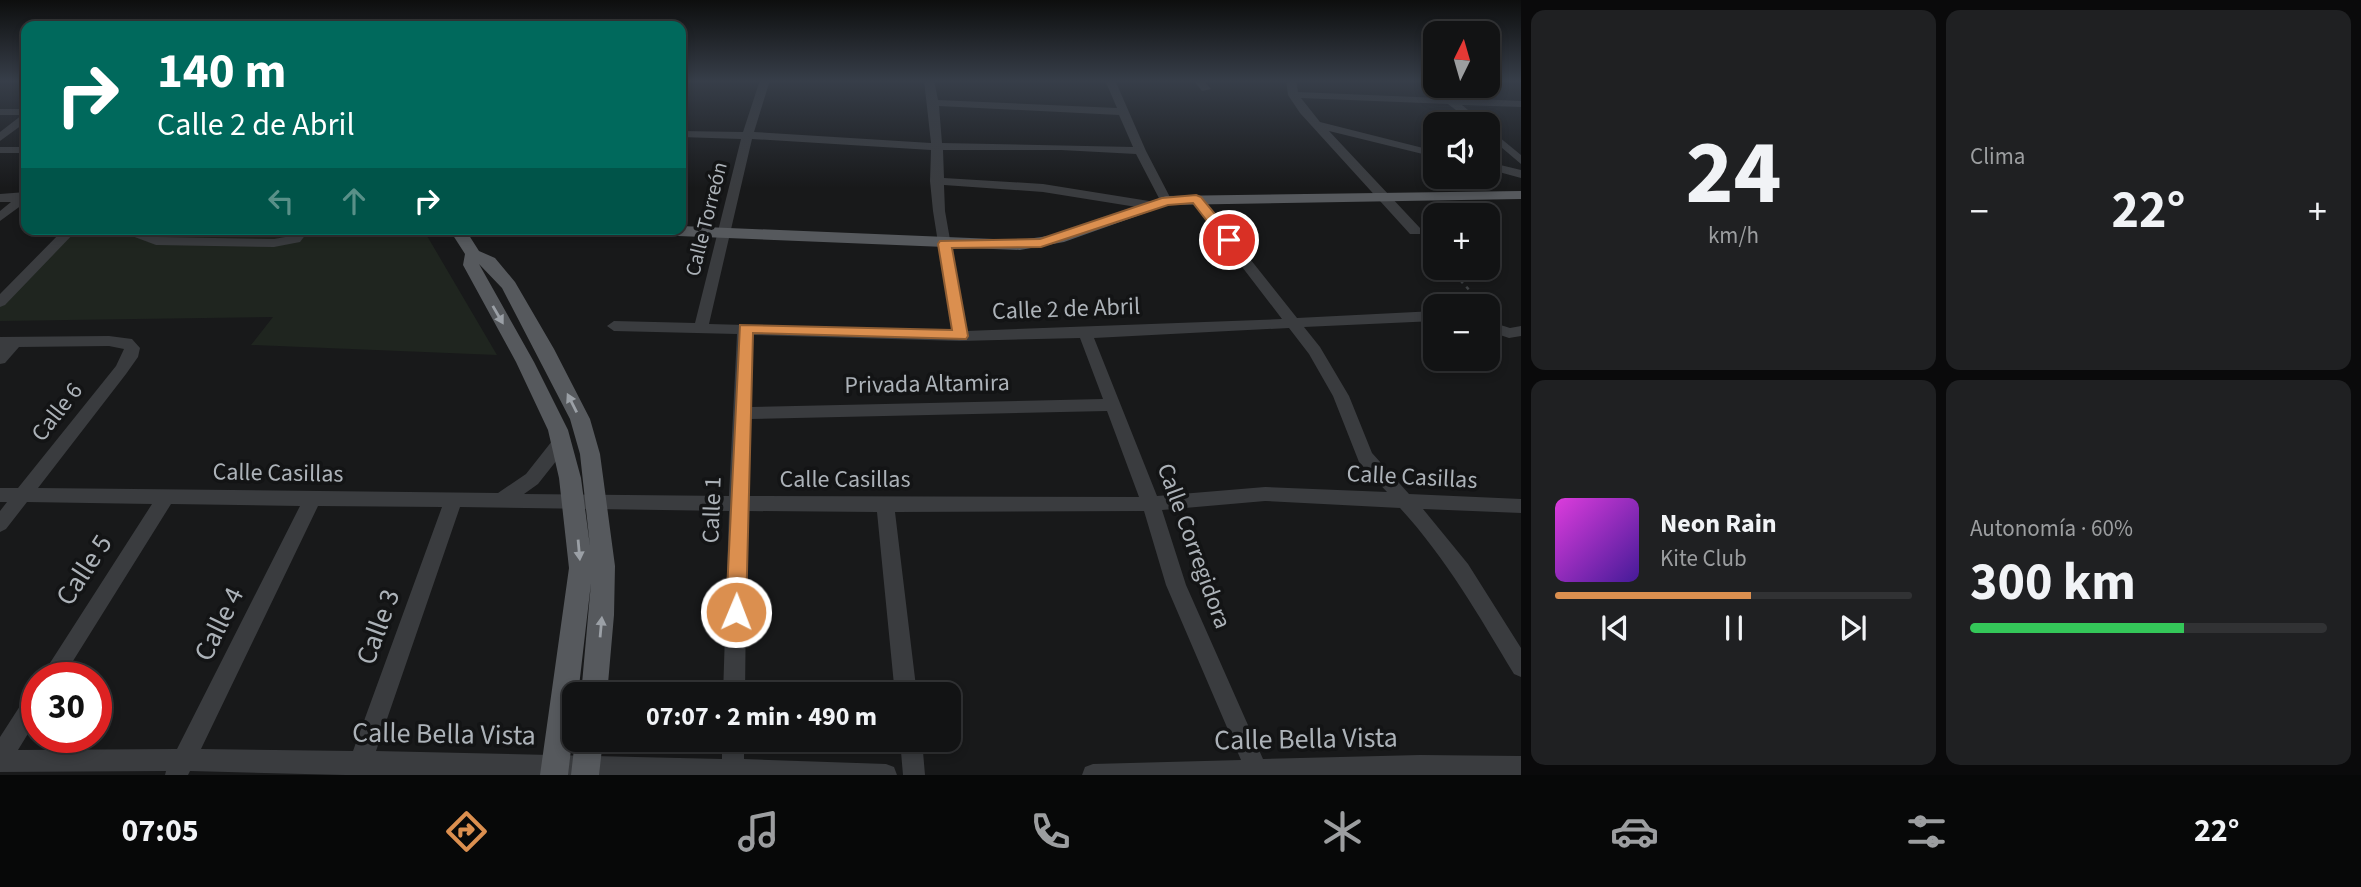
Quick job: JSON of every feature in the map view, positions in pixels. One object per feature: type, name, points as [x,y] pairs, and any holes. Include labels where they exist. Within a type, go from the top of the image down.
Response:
[{"type":"main road","points":[[686,232],[944,244],[1041,243],[1166,201],[1521,195]]},
{"type":"main road","points":[[461,235],[473,254],[489,261],[509,286],[580,419],[590,454],[603,566],[602,615],[595,682]]},
{"type":"main road","points":[[473,254],[471,265],[525,362],[562,441],[573,500],[581,568],[555,770]]},
{"type":"street","name":"Calle Torreón","points":[[701,327],[754,116]]},
{"type":"street","points":[[935,116],[936,181],[960,336]]},
{"type":"street","points":[[1125,116],[1166,201]]},
{"type":"street","points":[[1311,116],[1415,231]]},
{"type":"street","points":[[0,138],[21,119]]},
{"type":"street","points":[[1318,125],[1423,150]]},
{"type":"street","points":[[686,134],[1140,151]]},
{"type":"street","points":[[1500,142],[1521,161]]},
{"type":"street","points":[[0,150],[21,150]]},
{"type":"street","points":[[1500,169],[1521,174]]},
{"type":"street","points":[[936,181],[991,182],[1149,205]]},
{"type":"street","points":[[0,198],[21,197]]},
{"type":"street","points":[[1196,199],[1315,351],[1340,396],[1365,457],[1429,527],[1461,570],[1521,667]]},
{"type":"street","points":[[0,217],[21,200]]},
{"type":"street","points":[[0,302],[66,235]]},
{"type":"street","points":[[141,235],[156,241],[274,243],[295,239],[299,235]]},
{"type":"street","name":"Calle 2 de Abril","points":[[614,326],[960,336],[1423,317]]},
{"type":"street","name":"Calle 1","points":[[734,682],[745,328]]},
{"type":"street","name":"Calle Corregidora","points":[[1085,332],[1151,504],[1176,585],[1258,772]]},
{"type":"street","points":[[1515,332],[1521,345]]},
{"type":"street","name":"Calle 6","points":[[0,524],[130,357],[132,348],[127,343],[109,341],[8,342]]},
{"type":"street","points":[[0,359],[8,342]]},
{"type":"street","name":"Privada Altamira","points":[[743,412],[1112,405]]},
{"type":"street","points":[[504,499],[532,479],[562,441]]},
{"type":"street","name":"Calle Casillas","points":[[0,495],[885,505],[1151,504],[1265,494],[1521,506]]},
{"type":"street","name":"Calle 5","points":[[61,662],[167,496]]},
{"type":"street","name":"Calle 4","points":[[180,767],[313,498]]},
{"type":"street","name":"Calle 3","points":[[358,769],[454,499]]},
{"type":"street","points":[[885,505],[905,682]]},
{"type":"street","points":[[0,759],[21,725]]},
{"type":"street","points":[[733,752],[733,774]]},
{"type":"street","points":[[912,752],[914,775]]},
{"type":"street","name":"Calle Bella Vista","points":[[0,759],[180,767],[555,770],[587,761],[733,774],[886,775]]},
{"type":"street","name":"Calle Bella Vista","points":[[1093,775],[1521,767]]},
{"type":"path","points":[[1415,231],[1423,239]]},
{"type":"path","points":[[1460,280],[1473,294]]},
{"type":"shaded area","points":[[72,235],[427,235],[497,355],[251,345],[273,317],[0,321],[0,304]]},
{"type":"route","points":[[736,612],[745,328],[960,336],[944,244],[996,246],[1041,243],[1166,201],[1196,199],[1229,240]]}]
